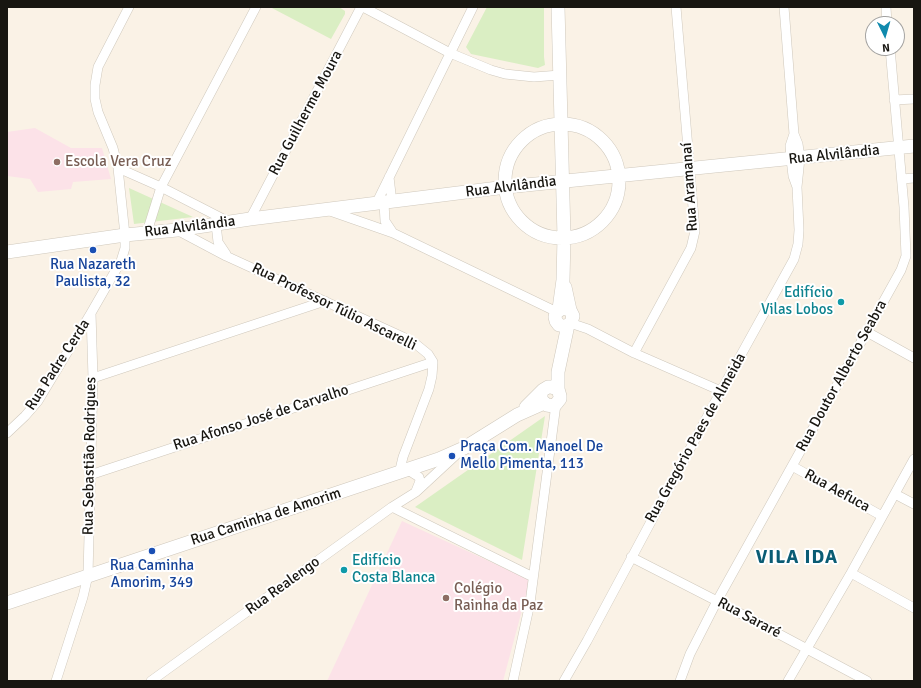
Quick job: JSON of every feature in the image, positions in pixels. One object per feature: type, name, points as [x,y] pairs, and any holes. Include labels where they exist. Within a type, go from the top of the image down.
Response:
[{"type":"street","points":[[92,313],[121,261],[125,248],[118,168],[113,148],[98,112],[95,99],[95,85],[98,67],[129,7]]},
{"type":"street","points":[[147,232],[161,187],[256,7]]},
{"type":"street","points":[[362,7],[450,53],[477,65],[505,74],[534,77],[560,74]]},
{"type":"street","name":"Rua Guilherme Moura","points":[[250,219],[362,7]]},
{"type":"street","points":[[393,233],[385,221],[384,203],[389,178],[473,7]]},
{"type":"street","name":"Rua Caminha de Amorim","points":[[8,601],[439,459],[464,448],[549,397],[558,372],[563,343],[564,317],[563,181],[558,7]]},
{"type":"street","name":"Rua Aramanaí","points":[[634,353],[691,248],[695,231],[676,7]]},
{"type":"street","name":"Rua Gregório Paes de Almeida","points":[[564,681],[794,259],[798,244],[799,230],[795,159],[798,144],[794,134],[784,7]]},
{"type":"street","name":"Rua Doutor Alberto Seabra","points":[[680,681],[690,654],[717,600],[867,332],[901,270],[906,256],[902,179],[891,56]]},
{"type":"street","points":[[894,100],[914,99]]},
{"type":"street","points":[[561,124],[578,126],[594,133],[606,145],[615,159],[619,176],[617,198],[612,209],[596,226],[587,232],[576,236],[550,236],[525,224],[509,201],[506,187],[507,166],[516,148],[531,133],[551,125],[561,124]]},
{"type":"street","name":"Rua Alvilândia","points":[[7,252],[147,232],[177,230],[250,219],[506,187],[914,146]]},
{"type":"street","points":[[118,168],[161,187],[230,222]]},
{"type":"street","points":[[384,203],[389,178]]},
{"type":"street","points":[[902,179],[914,178]]},
{"type":"street","points":[[327,210],[393,233],[539,304],[634,353],[721,391]]},
{"type":"street","points":[[216,224],[218,242],[226,256]]},
{"type":"street","name":"Rua Professor Túlio Ascarelli","points":[[177,230],[226,256],[417,345],[428,354],[433,362],[432,376],[429,389],[403,457],[408,470]]},
{"type":"street","points":[[93,378],[325,301]]},
{"type":"street","name":"Rua Sebastião Rodrigues","points":[[56,681],[83,597],[88,575],[93,378],[92,313]]},
{"type":"street","name":"Rua Padre Cerda","points":[[7,433],[38,401],[92,313]]},
{"type":"street","points":[[867,332],[914,358]]},
{"type":"street","name":"Rua Afonso José de Carvalho","points":[[90,475],[433,362]]},
{"type":"street","points":[[513,681],[530,603],[552,430],[549,397]]},
{"type":"street","name":"Rua Realengo","points":[[151,681],[392,507],[416,492],[464,448]]},
{"type":"street","points":[[403,457],[408,470],[419,477],[420,481],[416,492]]},
{"type":"street","points":[[788,681],[914,459]]},
{"type":"street","name":"Rua Aefuca","points":[[792,466],[882,516]]},
{"type":"street","points":[[895,494],[914,504]]},
{"type":"street","points":[[392,507],[533,576]]},
{"type":"street","name":"Rua Sararé","points":[[632,556],[867,681]]},
{"type":"street","points":[[851,572],[914,608]]},
{"type":"shaded area","name":"Escola Vera Cruz","points":[[35,128],[71,148],[102,148],[111,179],[73,182],[71,189],[38,192],[30,179],[7,176],[7,132]]},
{"type":"shaded area","name":"Colégio Rainha da Paz","points":[[402,521],[530,580],[503,681],[327,681]]},
{"type":"green space","points":[[270,7],[339,7],[345,11],[345,14],[331,39]]},
{"type":"green space","points":[[487,7],[544,7],[545,65],[538,68],[471,54],[466,47]]},
{"type":"green space","points":[[129,188],[193,217],[134,224]]},
{"type":"green space","points":[[545,416],[522,560],[415,507]]},
{"type":"place","name":"Escola Vera Cruz","points":[[57,162]]},
{"type":"place","name":"Rua Nazareth Paulista, 32","points":[[93,250]]},
{"type":"place","name":"Edifício Vilas Lobos","points":[[841,302]]},
{"type":"place","name":"Praça Com. Manoel De Mello Pimenta, 113","points":[[452,456]]},
{"type":"place","name":"Rua Caminha Amorim, 349","points":[[152,551]]},
{"type":"place","name":"Edifício Costa Blanca","points":[[344,570]]},
{"type":"place","name":"Colégio Rainha da Paz","points":[[446,598]]},
{"type":"district","name":"VILA IDA","points":[[797,558]]}]
